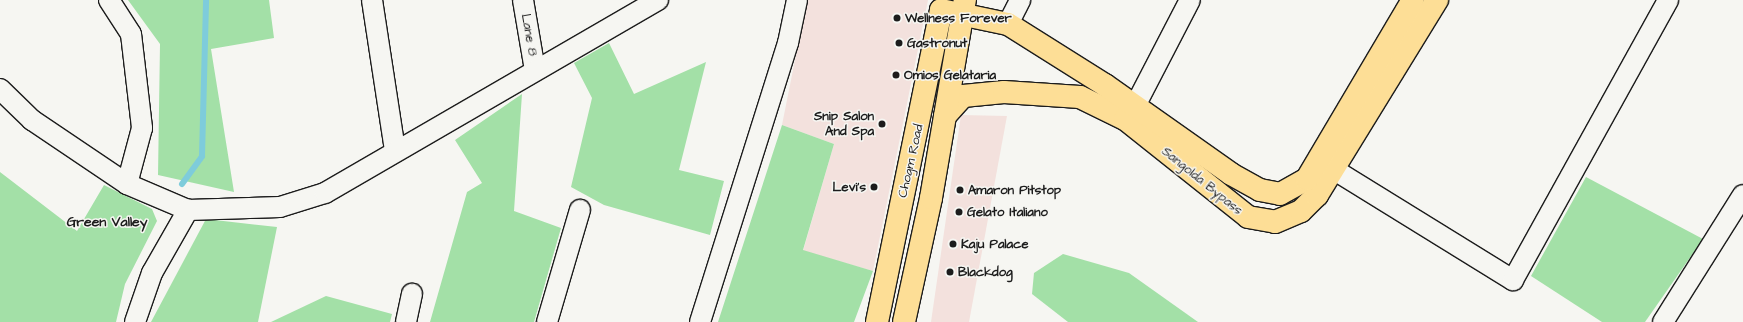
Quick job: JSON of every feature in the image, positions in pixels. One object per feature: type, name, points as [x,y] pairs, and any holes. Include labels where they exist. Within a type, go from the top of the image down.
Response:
[{"type":"main road","name":"Sangolda Bypass","points":[[945,116],[963,96],[1004,92],[1080,97],[1125,119],[1248,217],[1275,222],[1301,212],[1414,0]]},
{"type":"main road","name":"Sangolda Bypass","points":[[942,5],[964,7],[1008,24],[1136,106],[1260,190],[1280,194],[1307,179],[1326,165],[1437,0]]},
{"type":"main road","name":"Chogm Road","points":[[877,322],[923,110],[942,5]]},
{"type":"main road","name":"Chogm Road","points":[[904,322],[945,116],[964,7]]},
{"type":"street","points":[[109,0],[131,34],[142,128],[127,184]]},
{"type":"street","points":[[372,0],[395,150]]},
{"type":"street","name":"Lane 8","points":[[523,0],[535,70]]},
{"type":"street","points":[[0,89],[32,120],[127,184],[188,210],[280,207],[325,193],[395,150],[658,0]]},
{"type":"street","points":[[700,322],[788,43],[797,0]]},
{"type":"street","points":[[1008,24],[1020,0]]},
{"type":"street","points":[[1136,106],[1190,0]]},
{"type":"street","points":[[1326,165],[1512,280],[1668,0]]},
{"type":"street","points":[[1663,322],[1743,195]]},
{"type":"street","points":[[135,322],[152,273],[188,210]]},
{"type":"street","points":[[547,322],[580,210]]},
{"type":"street","points":[[406,322],[412,294]]},
{"type":"shaded area","points":[[807,0],[928,0],[873,271],[803,251],[834,144],[782,125]]},
{"type":"shaded area","points":[[961,115],[1007,116],[969,322],[931,322]]},
{"type":"green space","points":[[128,0],[269,0],[274,38],[211,49],[234,192],[158,175],[160,44]]},
{"type":"green space","points":[[609,43],[634,94],[706,62],[679,170],[724,181],[710,235],[604,205],[571,187],[592,98],[574,63]]},
{"type":"green space","points":[[522,94],[514,211],[561,228],[534,322],[430,322],[467,192],[482,183],[455,140]]},
{"type":"green space","points":[[782,125],[834,144],[803,250],[873,271],[854,322],[718,322]]},
{"type":"green space","points":[[0,172],[77,231],[104,185],[152,209],[157,221],[125,284],[116,322],[0,322]]},
{"type":"green space","points":[[1586,177],[1703,239],[1645,322],[1602,322],[1531,276]]},
{"type":"green space","points":[[206,219],[277,227],[258,322],[151,322]]},
{"type":"green space","points":[[1063,254],[1129,273],[1198,322],[1068,322],[1032,294],[1034,273]]},
{"type":"green space","points":[[326,296],[392,314],[390,322],[271,322]]},
{"type":"waterway","points":[[182,184],[202,156],[206,0]]},
{"type":"place","name":"Wellness Forever","points":[[897,18]]},
{"type":"place","name":"Gastronut","points":[[899,43]]},
{"type":"place","name":"Omios Gelataria","points":[[896,75]]},
{"type":"place","name":"Snip Salon And Spa","points":[[882,124]]},
{"type":"place","name":"Levi's","points":[[874,187]]},
{"type":"place","name":"Amaron Pitstop","points":[[960,190]]},
{"type":"place","name":"Gelato Italiano","points":[[959,212]]},
{"type":"place","name":"Kaju Palace","points":[[953,244]]},
{"type":"place","name":"Blackdog","points":[[950,272]]},
{"type":"district","name":"Green Valley","points":[[107,222]]}]
